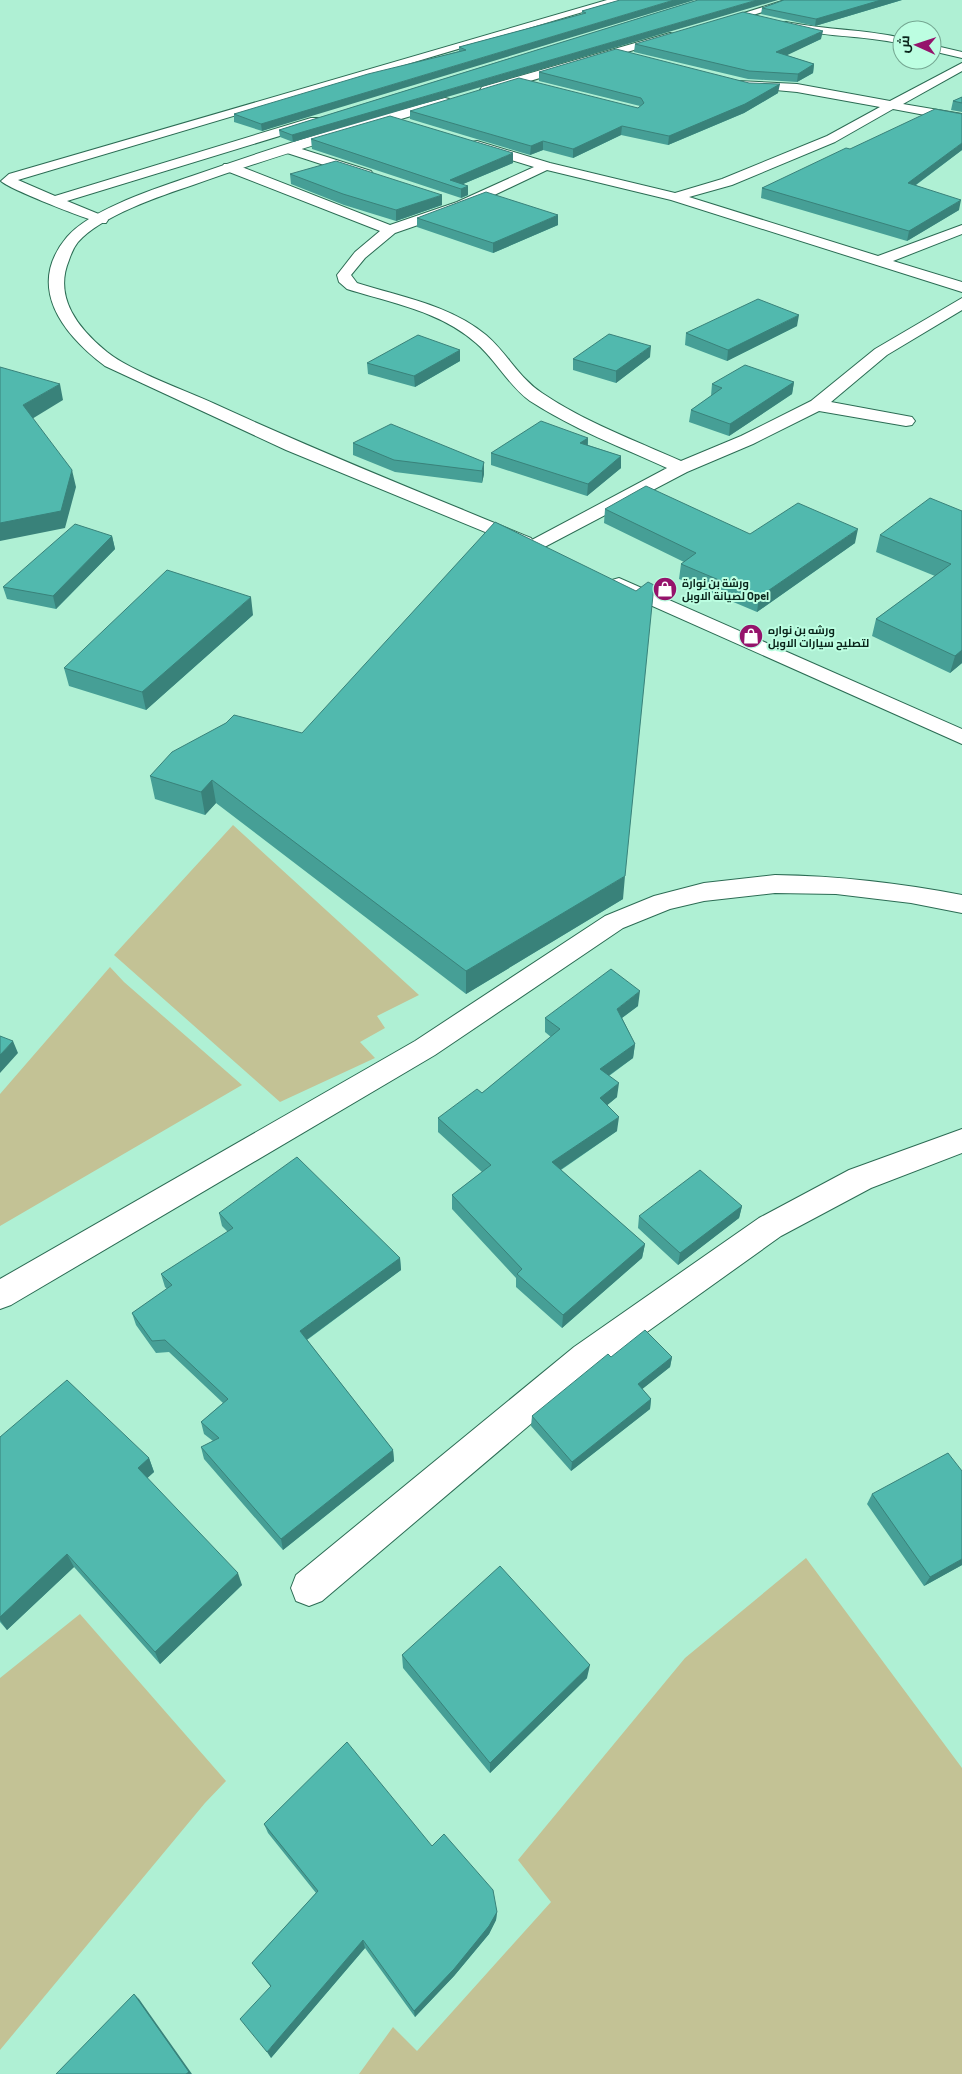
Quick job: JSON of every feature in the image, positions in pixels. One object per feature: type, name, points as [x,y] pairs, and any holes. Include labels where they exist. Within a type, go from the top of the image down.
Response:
[{"type":"street","points":[[101,220],[8,181],[14,177],[618,0]]},
{"type":"street","points":[[553,555],[292,446],[111,363],[94,351],[67,317],[56,293],[58,268],[74,238],[101,220],[159,192],[229,167],[614,52],[796,0]]},
{"type":"street","points":[[743,15],[821,32],[872,34],[892,39]]},
{"type":"street","points":[[942,50],[962,55]]},
{"type":"street","points":[[614,52],[641,59]]},
{"type":"street","points":[[675,197],[727,182],[781,162],[831,140],[962,66]]},
{"type":"street","points":[[731,80],[748,85],[797,88],[962,118]]},
{"type":"street","points":[[517,81],[545,88]]},
{"type":"street","points":[[53,201],[328,117]]},
{"type":"street","points":[[390,119],[417,127]]},
{"type":"street","points":[[463,141],[546,166],[675,197],[962,286]]},
{"type":"street","points":[[289,149],[380,178]]},
{"type":"street","points":[[546,166],[462,205],[390,230],[349,268],[344,275],[344,279],[347,283],[360,289],[431,309],[456,321],[479,337],[500,357],[522,386],[536,396],[586,424],[681,468]]},
{"type":"street","points":[[229,167],[390,230]]},
{"type":"street","points":[[444,199],[462,205]]},
{"type":"street","points":[[881,260],[962,229]]},
{"type":"street","points":[[535,546],[586,517],[681,468],[746,440],[817,405],[881,352],[962,303]]},
{"type":"street","points":[[817,405],[906,421]]},
{"type":"street","points":[[608,579],[962,737]]},
{"type":"street","points":[[0,1295],[425,1048],[614,922],[655,905],[704,892],[775,884],[836,885],[910,894],[962,904]]},
{"type":"street","points":[[308,1588],[586,1357],[770,1227],[860,1179],[962,1141]]},
{"type":"shaded area","points":[[233,825],[419,995],[377,1016],[385,1028],[360,1042],[375,1058],[280,1102],[114,955]]},
{"type":"shaded area","points":[[110,967],[124,982],[242,1085],[0,1226],[0,1094]]},
{"type":"shaded area","points":[[806,1558],[962,1768],[962,2074],[359,2074],[393,2027],[417,2051],[551,1902],[518,1860],[685,1658]]},
{"type":"shaded area","points":[[80,1614],[226,1781],[205,1803],[0,2050],[0,1678]]},
{"type":"building","points":[[620,0],[674,0],[261,124],[234,114],[368,74],[466,50],[459,47],[586,13],[582,11]]},
{"type":"building","points":[[698,0],[757,0],[292,135],[279,130]]},
{"type":"building","points":[[784,0],[881,0],[816,19],[762,8]]},
{"type":"building","points":[[743,12],[823,31],[776,52],[814,64],[798,74],[749,71],[635,44]]},
{"type":"building","points":[[616,49],[749,83],[780,84],[745,104],[669,136],[622,126],[573,149],[543,141],[531,146],[410,111],[519,78],[638,108],[644,103],[641,98],[539,72]]},
{"type":"building","points":[[962,97],[962,103],[953,101]]},
{"type":"building","points":[[935,109],[962,114],[962,143],[908,183],[961,200],[909,231],[762,188],[846,148],[850,149]]},
{"type":"building","points":[[390,116],[513,153],[450,180],[468,186],[461,189],[311,139]]},
{"type":"building","points":[[336,161],[442,195],[396,210],[343,194],[290,174]]},
{"type":"building","points":[[486,192],[558,215],[493,243],[417,218]]},
{"type":"building","points":[[758,299],[799,315],[728,350],[686,333]]},
{"type":"building","points":[[609,334],[651,346],[616,371],[573,359]]},
{"type":"building","points":[[418,335],[460,350],[414,376],[367,363]]},
{"type":"building","points":[[745,365],[794,382],[730,424],[691,410],[722,388],[712,384]]},
{"type":"building","points":[[0,367],[60,384],[23,405],[72,470],[61,511],[0,523]]},
{"type":"building","points":[[541,421],[588,438],[580,443],[621,456],[588,484],[491,453]]},
{"type":"building","points":[[391,424],[484,462],[482,471],[394,460],[353,443]]},
{"type":"building","points":[[646,486],[750,534],[798,503],[858,529],[759,597],[681,564],[696,553],[605,509]]},
{"type":"building","points":[[930,498],[962,511],[962,650],[955,656],[876,619],[951,564],[880,535]]},
{"type":"building","points":[[495,522],[636,591],[648,582],[654,585],[625,876],[466,971],[212,780],[201,792],[150,776],[172,752],[226,723],[234,715],[302,733]]},
{"type":"building","points":[[75,524],[112,536],[53,596],[3,587]]},
{"type":"building","points":[[167,570],[251,597],[142,692],[64,668]]},
{"type":"building","points":[[611,969],[640,991],[617,1009],[635,1044],[600,1069],[619,1083],[600,1098],[619,1117],[552,1162],[645,1244],[563,1315],[517,1274],[522,1269],[452,1195],[491,1165],[438,1118],[477,1089],[482,1093],[560,1029],[545,1018]]},
{"type":"building","points":[[0,1036],[13,1041],[0,1055]]},
{"type":"building","points":[[297,1157],[400,1258],[300,1331],[393,1450],[281,1539],[201,1447],[219,1438],[201,1422],[228,1399],[165,1340],[152,1341],[132,1313],[172,1285],[161,1274],[233,1228],[219,1213]]},
{"type":"building","points":[[700,1170],[742,1206],[680,1253],[639,1216]]},
{"type":"building","points":[[645,1330],[672,1357],[638,1384],[651,1399],[572,1462],[532,1416],[608,1354],[611,1357]]},
{"type":"building","points":[[67,1380],[149,1458],[138,1468],[238,1573],[155,1652],[67,1554],[0,1617],[0,1437]]},
{"type":"building","points":[[948,1453],[962,1471],[962,1559],[930,1577],[872,1494]]},
{"type":"building","points":[[500,1566],[590,1665],[490,1763],[402,1655]]},
{"type":"building","points":[[347,1742],[432,1846],[444,1834],[493,1890],[497,1912],[489,1926],[454,1969],[414,2011],[363,1940],[267,2052],[240,2019],[271,1986],[252,1963],[318,1891],[264,1824]]},
{"type":"building","points":[[134,1994],[189,2072],[186,2074],[56,2074]]},
{"type":"place","name":"ورشة بن نوارة لصيانة الاوبل Opel","points":[[665,589]]},
{"type":"place","name":"ورشه بن نواره لتصليح سيارات الاوبل","points":[[751,636]]}]
